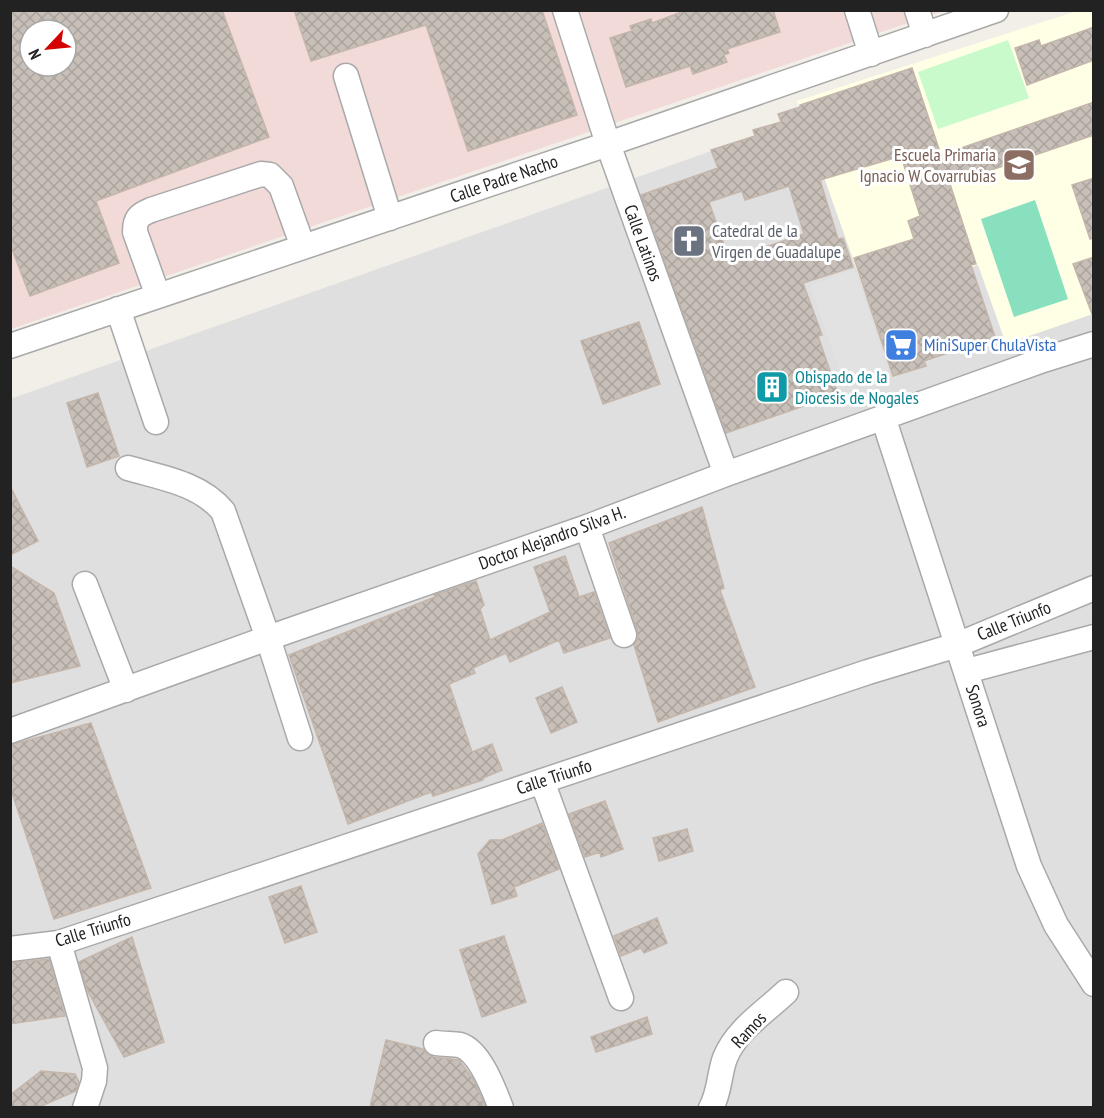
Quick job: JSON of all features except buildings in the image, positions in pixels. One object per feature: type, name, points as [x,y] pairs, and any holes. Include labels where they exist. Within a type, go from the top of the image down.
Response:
[{"type":"street","name":"Calle Latinos","points":[[565,10],[608,144],[726,474]]},
{"type":"street","points":[[857,10],[871,54]]},
{"type":"street","points":[[917,10],[925,35]]},
{"type":"street","name":"Calle Padre Nacho","points":[[12,339],[158,296],[996,10]]},
{"type":"street","points":[[346,76],[390,218]]},
{"type":"street","points":[[158,296],[135,232],[135,221],[140,215],[162,207],[261,174],[270,175],[281,186],[303,247]]},
{"type":"street","points":[[118,309],[156,422]]},
{"type":"street","name":"Doctor Alejandro Silva H.","points":[[10,731],[587,527],[883,417],[1094,344]]},
{"type":"street","name":"Sonora","points":[[883,417],[1029,866],[1056,925],[1094,984]]},
{"type":"street","points":[[128,468],[196,489],[213,500],[223,511],[268,638],[300,738]]},
{"type":"street","points":[[587,527],[624,634]]},
{"type":"street","points":[[85,584],[126,690]]},
{"type":"street","name":"Calle Triunfo","points":[[10,949],[59,943],[868,672],[957,645],[1094,588]]},
{"type":"street","points":[[967,671],[1094,637]]},
{"type":"street","points":[[542,781],[621,998]]},
{"type":"street","points":[[59,943],[95,1068],[94,1081],[85,1107]]},
{"type":"street","name":"Ramos","points":[[711,1107],[716,1099],[725,1059],[732,1045],[740,1034],[786,992]]},
{"type":"street","points":[[436,1043],[462,1046],[474,1055],[492,1083],[501,1107]]},
{"type":"shaded area","points":[[11,10],[943,11],[11,329]]},
{"type":"shaded area","name":"Escuela Primaria Ignacio W Covarrubias","points":[[1077,11],[1093,11],[1093,314],[1006,344],[978,265],[937,278],[935,273],[866,296],[797,101]]},
{"type":"shaded area","points":[[1093,16],[1093,1107],[11,1107],[10,399]]},
{"type":"shaded area","points":[[855,269],[889,374],[865,382],[860,369],[841,375],[810,285]]},
{"type":"green space","points":[[1008,40],[1029,98],[938,129],[918,72]]},
{"type":"green space","points":[[1035,200],[1068,299],[1014,317],[981,219]]},
{"type":"place","name":"Escuela Primaria Ignacio W Covarrubias","points":[[1019,165]]},
{"type":"place","name":"Catedral de la Virgen de Guadalupe","points":[[689,241]]},
{"type":"place","name":"MiniSuper ChulaVista","points":[[901,345]]},
{"type":"place","name":"Obispado de la Diocesis de Nogales","points":[[772,387]]}]
